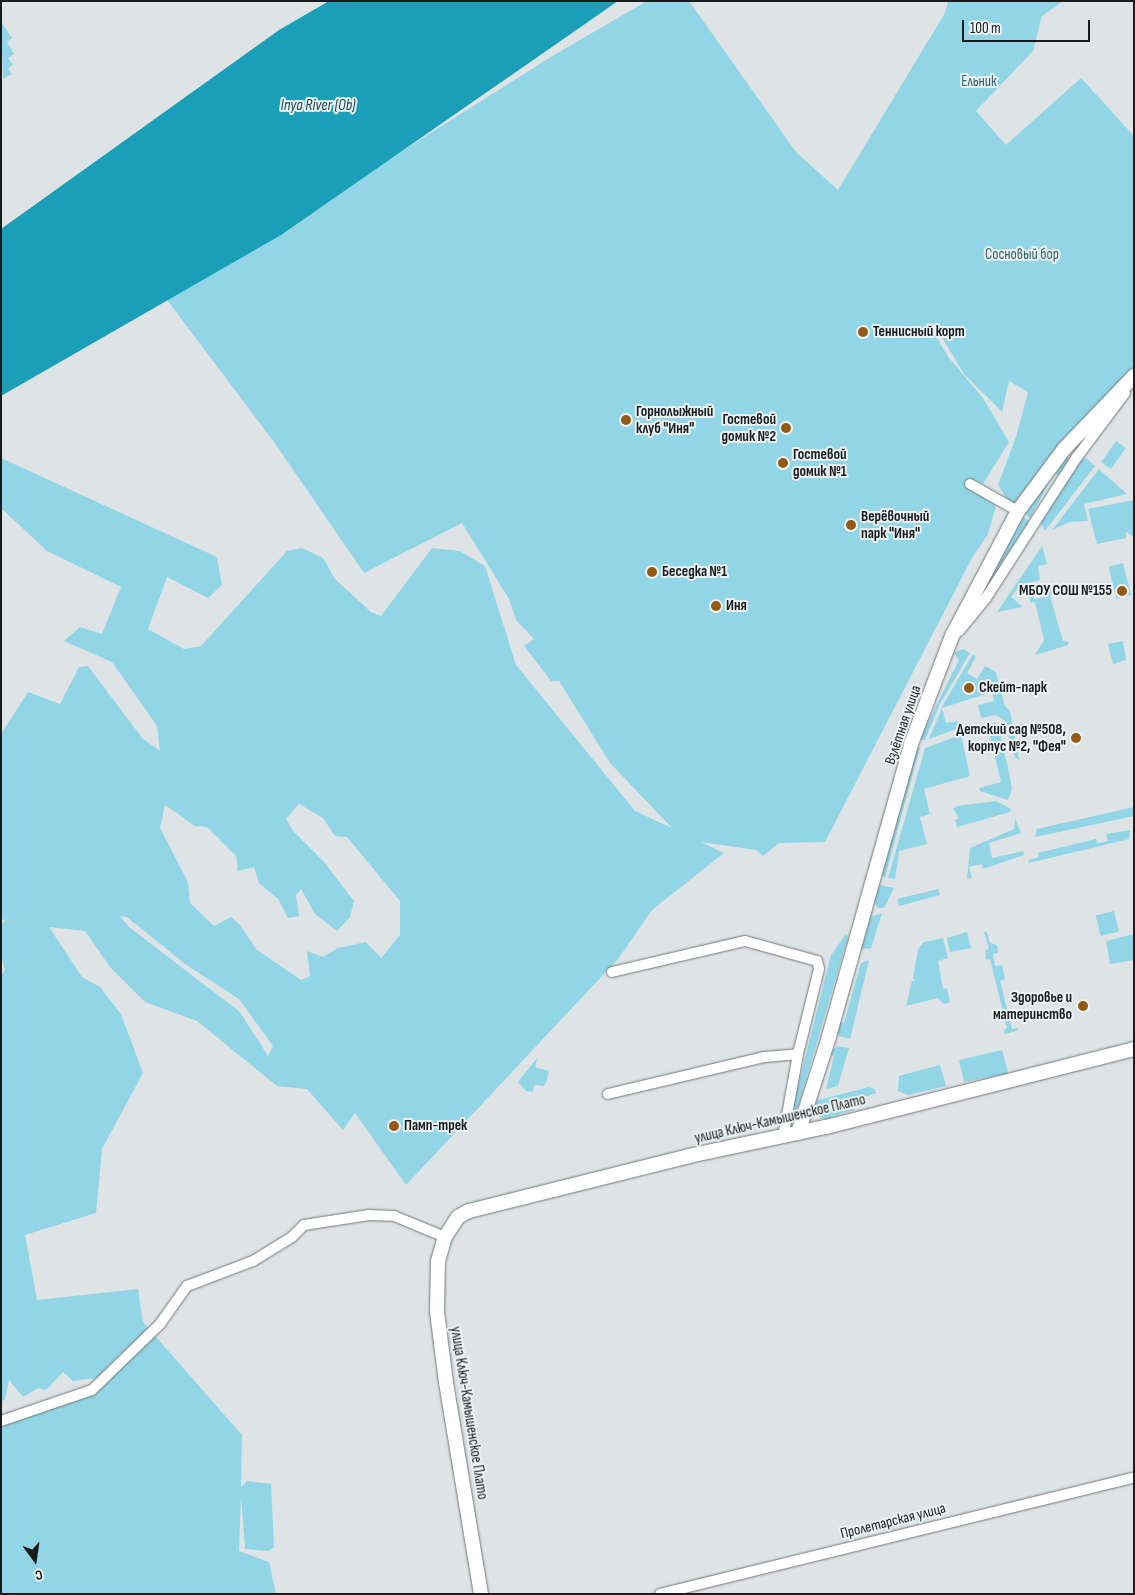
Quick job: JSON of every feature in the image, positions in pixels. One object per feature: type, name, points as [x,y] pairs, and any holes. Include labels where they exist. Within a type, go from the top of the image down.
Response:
[{"type":"main road","name":"Взлётная улица","points":[[798,1133],[809,1103],[911,744],[952,636],[1018,511],[1064,449],[1134,377]]},
{"type":"main road","name":"улица Ключ-Камышенское Плато","points":[[481,1594],[446,1386],[437,1312],[437,1273],[445,1237],[455,1220],[469,1211],[689,1156],[826,1127],[1134,1049]]},
{"type":"main road","points":[[809,1103],[813,1120],[826,1127]]},
{"type":"street","points":[[952,636],[986,598],[1077,457],[1134,377]]},
{"type":"street","points":[[970,484],[1018,511]]},
{"type":"street","points":[[612,972],[745,941],[813,958],[820,968],[798,1054],[783,1137]]},
{"type":"street","points":[[608,1094],[765,1057],[798,1054]]},
{"type":"street","points":[[1,1422],[92,1390],[160,1324],[187,1286],[253,1261],[292,1237],[304,1225],[369,1214],[394,1216],[445,1237]]},
{"type":"street","name":"Пролетарская улица","points":[[660,1594],[1134,1478]]},
{"type":"green space","points":[[647,1],[689,1],[796,152],[838,190],[945,13],[948,1],[1063,1],[1042,16],[1033,51],[976,111],[1006,145],[1081,78],[1134,136],[1134,372],[1057,450],[1012,507],[998,485],[1016,437],[1028,392],[1009,381],[1002,412],[964,374],[934,324],[929,325],[949,358],[983,398],[1009,442],[983,484],[974,479],[967,487],[996,506],[988,534],[972,558],[825,842],[779,843],[763,856],[756,850],[701,842],[724,853],[652,910],[618,959],[406,1185],[355,1113],[343,1130],[307,1089],[277,1086],[197,1021],[145,1002],[110,967],[85,931],[49,927],[82,977],[100,987],[121,1014],[143,1073],[102,1149],[96,1213],[25,1235],[37,1300],[138,1289],[143,1322],[242,1435],[241,1487],[247,1481],[271,1484],[274,1547],[269,1551],[245,1549],[241,1495],[239,1551],[269,1562],[276,1594],[1,1594],[1,1425],[100,1388],[96,1378],[73,1381],[63,1372],[46,1390],[38,1388],[23,1397],[9,1380],[5,1400],[1,1401],[1,976],[5,970],[1,955],[1,926],[5,920],[1,919],[1,734],[28,692],[60,704],[79,667],[88,666],[143,739],[160,751],[157,726],[112,662],[64,641],[80,627],[102,634],[121,587],[47,551],[1,508],[1,458],[217,557],[222,585],[208,598],[167,577],[148,629],[184,649],[201,646],[287,551],[302,548],[323,558],[335,579],[371,612],[381,616],[432,548],[460,551],[485,566],[516,665],[635,811],[672,828],[610,763],[559,681],[551,681],[524,646],[534,639],[516,620],[509,599],[462,523],[364,573],[274,442],[167,300],[554,55]],"holes":[[[299,804],[323,818],[335,836],[347,837],[400,901],[400,935],[381,958],[366,942],[338,948],[323,957],[307,951],[310,976],[301,980],[257,950],[240,925],[231,917],[214,926],[190,903],[188,882],[160,828],[165,805],[195,826],[207,827],[236,856],[238,871],[254,867],[259,883],[278,899],[288,918],[299,916],[296,895],[301,889],[315,914],[337,931],[350,917],[354,901],[324,862],[294,832],[286,819]],[[120,916],[127,917],[185,964],[239,999],[273,1046],[268,1056],[240,1012],[129,927]]]},
{"type":"green space","points":[[1,22],[12,38],[7,42],[14,54],[8,58],[13,65],[8,68],[12,74],[3,79]]},
{"type":"green space","points":[[1116,441],[1126,448],[1111,469],[1101,462]]},
{"type":"green space","points":[[1067,455],[1069,461],[1060,475],[1054,474],[1030,518],[1024,513]]},
{"type":"green space","points":[[1086,458],[1095,466],[1045,531],[1040,522],[1080,461]]},
{"type":"green space","points":[[1099,469],[1127,494],[1084,504],[1088,521],[1070,522],[1052,530]]},
{"type":"green space","points":[[1134,500],[1133,536],[1126,532],[1126,538],[1097,544],[1088,509]]},
{"type":"green space","points":[[1022,516],[1029,521],[986,589],[988,595],[982,596],[982,593]]},
{"type":"green space","points":[[1042,546],[1047,564],[1038,566],[1040,580],[1020,585],[1011,597],[1023,607],[997,612]]},
{"type":"green space","points":[[1123,563],[1131,595],[1116,599],[1108,567]]},
{"type":"green space","points":[[1046,588],[1055,590],[1050,596],[1063,641],[1069,642],[1068,645],[1035,655],[1044,640],[1035,602],[1030,603],[1030,596],[1031,593],[1035,599],[1044,597],[1047,595]]},
{"type":"green space","points":[[1123,641],[1126,660],[1113,664],[1108,644]]},
{"type":"green space","points":[[963,649],[970,653],[940,704],[925,740],[919,740],[917,730],[925,728],[959,660],[954,653]]},
{"type":"green space","points":[[973,654],[976,657],[967,673],[977,679],[985,666],[996,672],[1005,706],[1010,711],[1019,760],[1015,758],[1004,720],[995,715],[981,718],[978,705],[994,701],[992,692],[942,708],[946,723],[958,721],[959,728],[929,739],[944,703]]},
{"type":"green space","points":[[994,723],[998,726],[1009,772],[1012,789],[1008,800],[980,791],[979,788],[1001,782],[987,724]]},
{"type":"green space","points":[[961,735],[970,776],[924,789],[930,814],[920,817],[927,844],[899,851],[895,879],[888,878],[925,748]]},
{"type":"green space","points":[[920,748],[885,878],[881,874],[913,752]]},
{"type":"green space","points":[[996,801],[1011,809],[1010,812],[957,827],[955,820],[959,818],[953,809],[957,806]]},
{"type":"green space","points":[[1134,807],[1134,816],[1035,837],[1037,829]]},
{"type":"green space","points":[[1015,819],[1021,833],[989,843],[992,858],[1023,851],[1024,855],[983,869],[982,864],[969,867],[972,878],[967,879],[970,848],[1014,829]]},
{"type":"green space","points":[[1130,830],[1129,839],[1029,863],[1028,860],[1039,857],[1038,853],[1096,839],[1097,843],[1108,841],[1106,834]]},
{"type":"green space","points":[[880,885],[894,888],[884,908],[878,908],[873,900]]},
{"type":"green space","points":[[938,889],[940,895],[899,906],[897,899]]},
{"type":"green space","points":[[1114,911],[1119,931],[1101,936],[1096,916]]},
{"type":"green space","points":[[882,913],[871,948],[861,949],[856,945],[857,938],[864,938],[867,925],[862,920]]},
{"type":"green space","points":[[967,932],[971,948],[950,952],[947,938]]},
{"type":"green space","points":[[984,932],[987,932],[990,943],[997,945],[998,953],[993,954],[995,966],[1002,965],[1005,979],[1000,981],[1012,1029],[1018,1028],[1016,1031],[1005,1034],[1004,1030],[1007,1028],[990,959],[986,960],[985,950],[989,949]]},
{"type":"green space","points":[[846,934],[848,937],[797,1110],[790,1118],[831,955]]},
{"type":"green space","points":[[1134,934],[1134,960],[1110,964],[1106,941]]},
{"type":"green space","points":[[943,938],[948,958],[938,961],[943,989],[947,988],[950,1002],[944,1004],[938,998],[906,1006],[912,981],[915,981],[913,978],[918,949],[924,942]]},
{"type":"green space","points":[[869,960],[850,1039],[839,1036],[836,1032],[838,1021],[844,1023],[861,963]]},
{"type":"green space","points":[[837,1046],[849,1048],[838,1086],[826,1089],[834,1056],[829,1054]]},
{"type":"green space","points":[[1002,1050],[1009,1076],[1000,1075],[964,1082],[959,1060]]},
{"type":"green space","points":[[537,1058],[535,1067],[549,1071],[547,1080],[544,1086],[534,1085],[533,1092],[526,1091],[518,1082]]},
{"type":"green space","points":[[940,1065],[946,1086],[908,1095],[898,1091],[899,1076]]},
{"type":"green space","points":[[869,1087],[875,1089],[876,1093],[854,1101],[854,1110],[832,1116],[828,1121],[815,1115],[815,1101]]},
{"type":"water","name":"Inya River (Ob)","points":[[329,1],[618,1],[281,235],[1,396],[1,229],[279,30]]},
{"type":"place","name":"Теннисный корт","points":[[863,332]]},
{"type":"place","name":"Горнолыжный клуб \"Иня\"","points":[[626,420]]},
{"type":"place","name":"Гостевой домик №2","points":[[786,428]]},
{"type":"place","name":"Гостевой домик №1","points":[[783,463]]},
{"type":"place","name":"Верёвочный парк \"Иня\"","points":[[851,525]]},
{"type":"place","name":"Беседка №1","points":[[652,572]]},
{"type":"place","name":"МБОУ СОШ №155","points":[[1122,591]]},
{"type":"place","name":"Иня","points":[[716,606]]},
{"type":"place","name":"Скейт-парк","points":[[969,688]]},
{"type":"place","name":"Детский сад №508, корпус №2, \"Фея\"","points":[[1076,738]]},
{"type":"place","name":"Здоровье и материнство","points":[[1083,1006]]},
{"type":"place","name":"Памп-трек","points":[[394,1126]]},
{"type":"park label","name":"Ельник","points":[[979,82]]},
{"type":"park label","name":"Сосновый бор","points":[[1022,255]]}]
